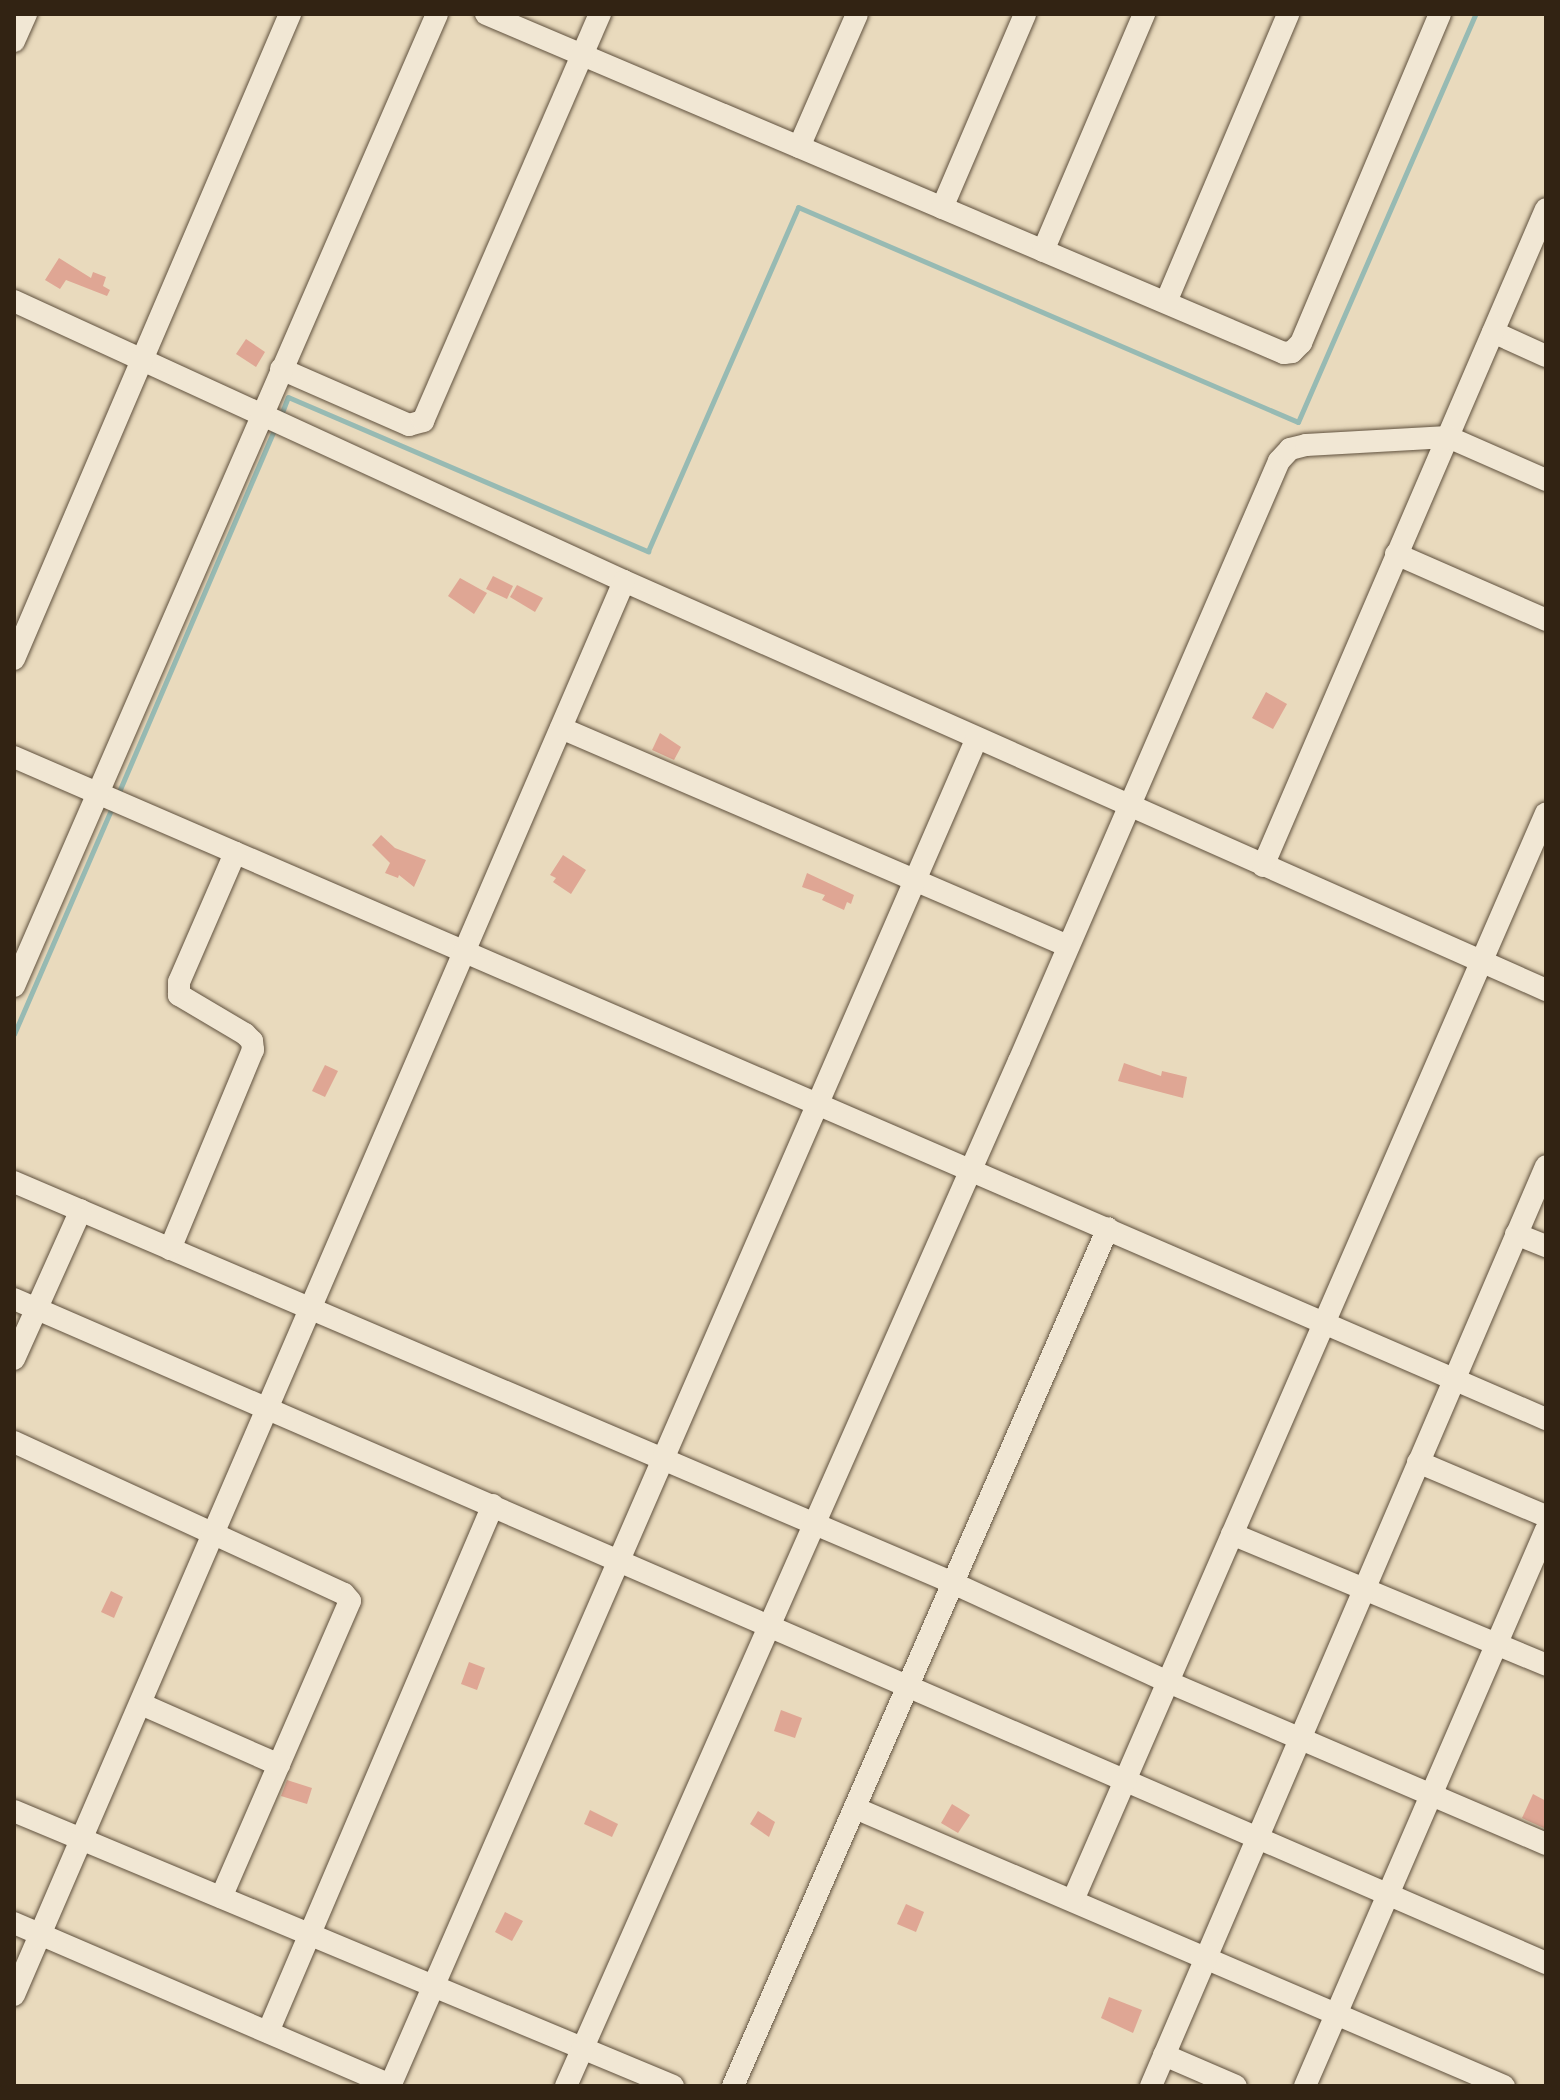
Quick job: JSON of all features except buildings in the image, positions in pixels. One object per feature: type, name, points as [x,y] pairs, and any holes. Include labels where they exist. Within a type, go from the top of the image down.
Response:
[{"type":"street","points":[[14,41],[26,14]]},
{"type":"street","points":[[14,659],[290,14]]},
{"type":"street","points":[[14,986],[437,14]]},
{"type":"street","points":[[486,14],[1284,353],[1292,352],[1301,343],[1440,14]]},
{"type":"street","points":[[281,369],[409,425],[423,421],[600,14]]},
{"type":"street","points":[[799,147],[857,14]]},
{"type":"street","points":[[942,208],[1025,14]]},
{"type":"street","points":[[1043,251],[1144,14]]},
{"type":"street","points":[[1166,302],[1288,14]]},
{"type":"street","points":[[1263,866],[1546,209]]},
{"type":"street","points":[[14,302],[624,581],[1546,990]]},
{"type":"street","points":[[1493,332],[1546,356]]},
{"type":"street","points":[[566,2086],[1279,461],[1290,449],[1448,437],[1546,480]]},
{"type":"street","points":[[1396,554],[1546,620]]},
{"type":"street","points":[[14,1995],[312,1311],[624,581]]},
{"type":"street","points":[[561,728],[1068,946]]},
{"type":"street","points":[[14,1923],[391,2086],[815,1103],[977,738]]},
{"type":"street","points":[[14,757],[1546,1419]]},
{"type":"street","points":[[1073,1900],[1546,813]]},
{"type":"street","points":[[170,1249],[253,1050],[252,1041],[245,1034],[179,995],[179,982],[235,853]]},
{"type":"street","points":[[1151,2086],[1546,1166]]},
{"type":"street","points":[[14,1182],[662,1457],[953,1583],[1168,1682],[1546,1844]]},
{"type":"street","points":[[14,1359],[81,1210]]},
{"type":"street","points":[[733,2086],[1108,1228]]},
{"type":"street","points":[[1516,1234],[1546,1246]]},
{"type":"street","points":[[14,1299],[1546,1963]]},
{"type":"street","points":[[14,1442],[344,1594],[350,1601],[221,1897]]},
{"type":"street","points":[[1418,1462],[1546,1516]]},
{"type":"street","points":[[268,2032],[493,1505]]},
{"type":"street","points":[[1305,2086],[1546,1530]]},
{"type":"street","points":[[1232,1534],[1546,1665]]},
{"type":"street","points":[[141,1704],[279,1765]]},
{"type":"street","points":[[855,1808],[1504,2086]]},
{"type":"street","points":[[14,1811],[673,2086]]},
{"type":"street","points":[[1164,2055],[1236,2086]]},
{"type":"waterway","points":[[281,415],[288,397],[648,551],[798,207],[1298,422],[1475,14]]},
{"type":"waterway","points":[[118,794],[275,428]]},
{"type":"waterway","points":[[14,1034],[112,807]]}]
